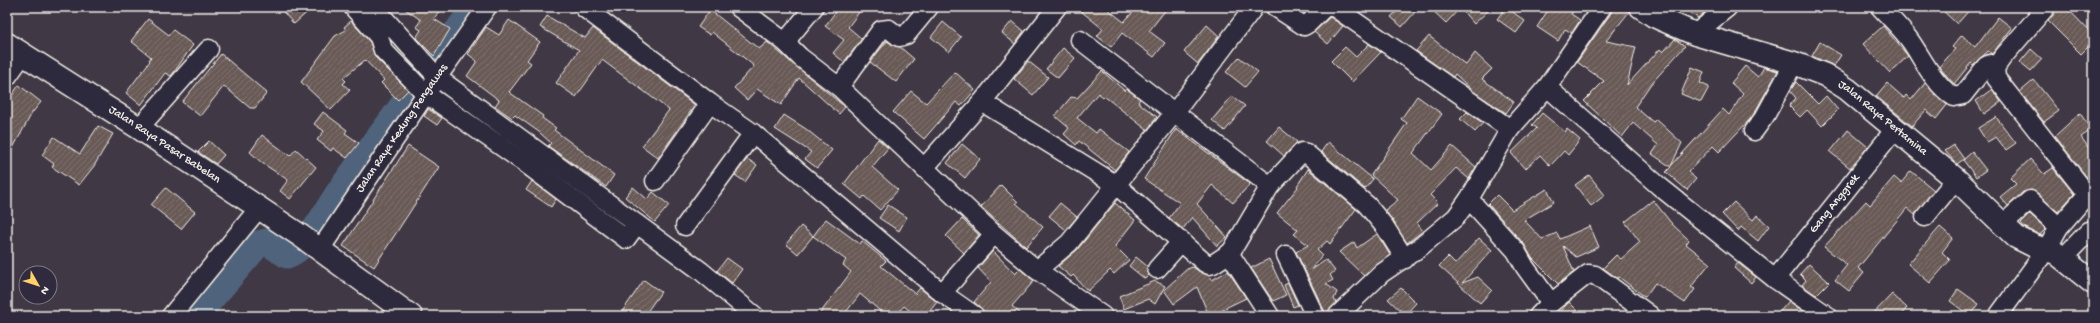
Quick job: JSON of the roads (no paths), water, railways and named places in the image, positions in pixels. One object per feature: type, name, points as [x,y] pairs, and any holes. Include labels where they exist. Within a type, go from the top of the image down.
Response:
[{"type":"main road","name":"Jalan Raya Pertamina","points":[[1641,7],[1654,16],[1695,34],[1812,68],[1847,89],[1956,179],[2016,237],[2055,254],[2093,283]]},
{"type":"main road","name":"Jalan Raya Pasar Babelan","points":[[15,49],[139,128],[301,236],[319,251],[383,294],[411,316]]},
{"type":"street","points":[[353,7],[379,37],[383,50],[430,80],[530,156],[634,229],[701,272],[755,316]]},
{"type":"street","points":[[374,7],[430,80]]},
{"type":"street","name":"Jalan Raya Kedung Pengawas","points":[[319,251],[430,80],[487,7]]},
{"type":"street","points":[[583,7],[710,103],[753,133],[942,293],[975,316]]},
{"type":"street","points":[[738,7],[785,42],[800,57],[839,87],[994,234],[1037,270],[1103,316]]},
{"type":"street","points":[[785,42],[814,7]]},
{"type":"street","points":[[839,87],[881,30],[889,29],[899,37],[906,35],[929,7]]},
{"type":"street","points":[[924,168],[982,102],[1057,7]]},
{"type":"street","points":[[1037,270],[1069,243],[1115,184],[1175,112],[1254,7]]},
{"type":"street","points":[[1275,7],[1304,26],[1325,7]]},
{"type":"street","points":[[1334,7],[1510,129]]},
{"type":"street","points":[[1339,316],[1382,273],[1405,259],[1456,217],[1469,199],[1510,129],[1547,87],[1602,7]]},
{"type":"street","points":[[1695,34],[1728,7]]},
{"type":"street","points":[[1880,7],[1910,41],[1925,66],[1947,92],[1954,97],[1963,95],[1986,66],[1990,64],[1995,68]]},
{"type":"street","points":[[2046,7],[1995,68],[1996,78],[2090,191],[2059,226],[2055,254]]},
{"type":"street","points":[[1080,40],[1270,186]]},
{"type":"street","points":[[7,78],[15,49]]},
{"type":"street","points":[[139,128],[209,49]]},
{"type":"street","points":[[1754,131],[1765,116],[1794,63]]},
{"type":"street","points":[[1547,87],[1658,186],[1775,279],[1828,316]]},
{"type":"street","points":[[982,102],[1115,184],[1210,265],[1231,252],[1270,186],[1300,154],[1306,154],[1367,205],[1385,227],[1405,259]]},
{"type":"street","points":[[655,181],[710,103]]},
{"type":"street","name":"Gang Anggrek","points":[[1775,279],[1895,129]]},
{"type":"street","points":[[684,226],[753,133]]},
{"type":"street","points":[[1925,217],[1956,179]]},
{"type":"street","points":[[1469,199],[1516,251],[1525,267],[1551,303]]},
{"type":"street","points":[[2003,224],[2030,200],[2059,226]]},
{"type":"street","points":[[171,316],[259,208]]},
{"type":"street","points":[[1998,316],[2055,254],[2089,231],[2093,230]]},
{"type":"street","points":[[942,293],[994,234]]},
{"type":"street","points":[[1157,269],[1182,241]]},
{"type":"street","points":[[1231,252],[1231,256],[1270,316]]},
{"type":"street","points":[[1286,254],[1315,316]]},
{"type":"street","points":[[1538,316],[1551,303],[1584,276],[1591,274],[1651,316]]},
{"type":"waterway","points":[[196,316],[258,244],[267,242],[287,255],[304,244],[318,226],[336,196],[475,7]]}]
